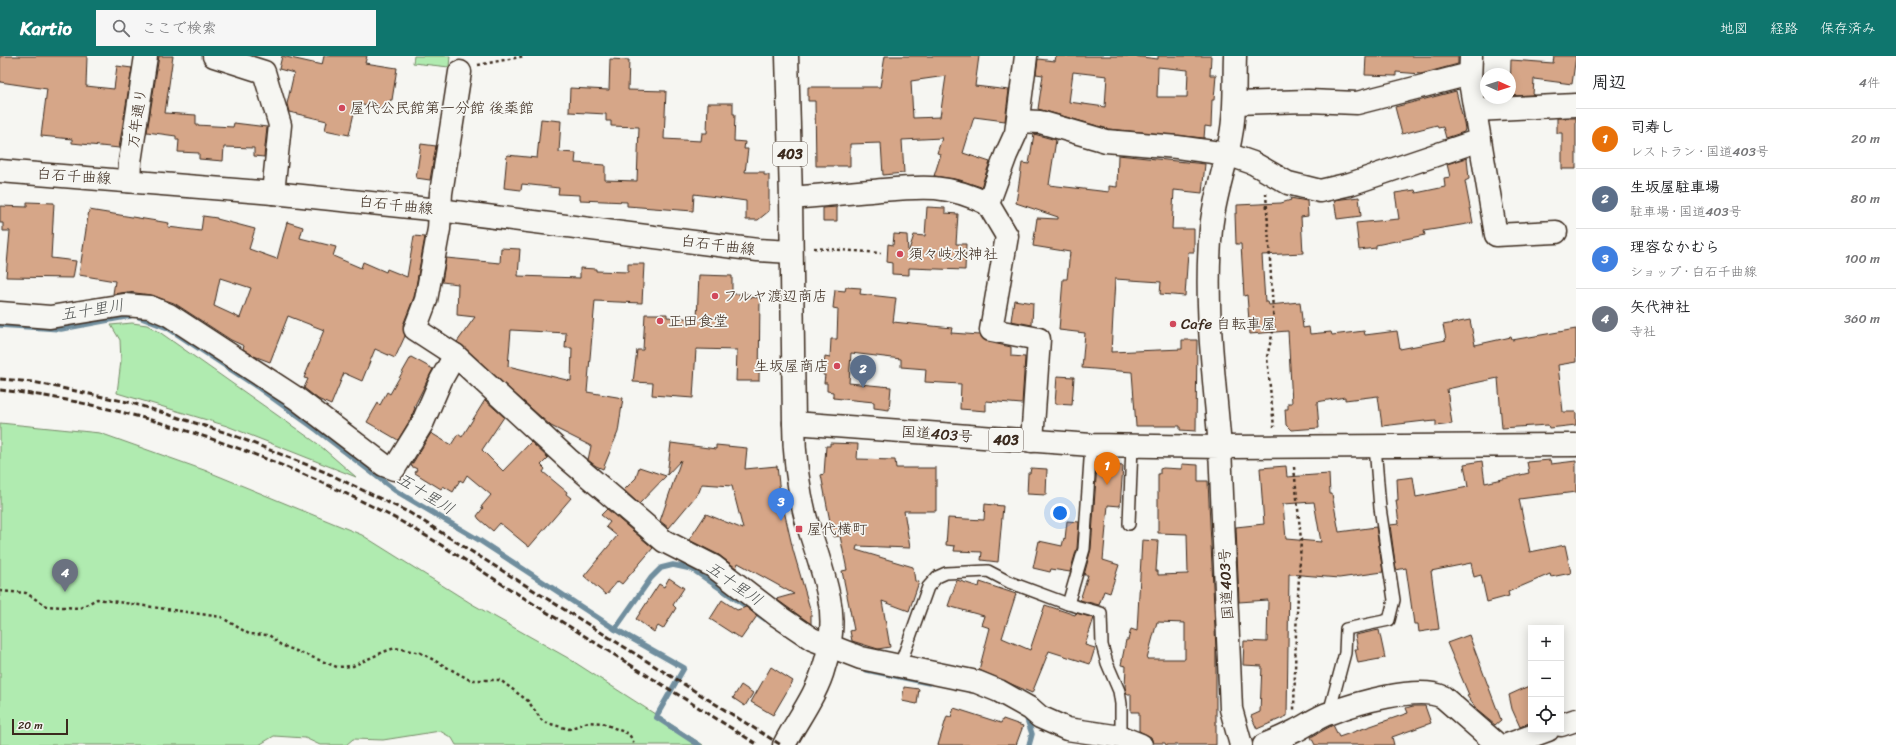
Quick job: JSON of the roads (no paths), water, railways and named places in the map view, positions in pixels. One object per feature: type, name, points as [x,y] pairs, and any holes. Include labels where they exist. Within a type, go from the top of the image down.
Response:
[{"type":"main road","name":"万年通り","points":[[129,181],[130,162],[146,56]]},
{"type":"main road","points":[[214,56],[264,72],[280,125],[273,193]]},
{"type":"main road","name":"403","points":[[787,56],[791,198],[794,423]]},
{"type":"main road","points":[[988,204],[1006,155],[1016,133],[1026,56]]},
{"type":"main road","points":[[1235,56],[1235,103],[1227,154],[1211,229],[1209,289],[1211,354],[1220,447],[1576,445]]},
{"type":"main road","points":[[1235,103],[1308,101],[1357,103],[1471,65],[1470,82],[1496,234],[1556,232]]},
{"type":"main road","points":[[466,70],[439,210],[439,229],[426,300],[415,329],[455,355],[568,459],[664,541],[713,566],[778,616],[812,639],[862,658],[977,682],[998,691],[1031,709],[1040,717],[1068,730],[1097,740],[1121,737],[1141,745]]},
{"type":"main road","points":[[1476,110],[1576,105]]},
{"type":"main road","points":[[1018,121],[1040,122],[1106,141],[1177,147],[1227,154],[1253,163],[1288,183],[1320,190],[1350,184],[1480,140]]},
{"type":"main road","name":"白石千曲線","points":[[0,171],[273,193],[439,210],[750,249],[791,252]]},
{"type":"main road","points":[[791,198],[917,186],[944,189],[971,196],[988,204],[1007,236],[991,330],[1039,339],[1032,441]]},
{"type":"main road","points":[[0,313],[50,317],[124,305],[150,307],[169,315],[277,385],[384,465],[394,469],[422,424],[441,380],[455,355]]},
{"type":"main road","points":[[784,745],[824,669],[830,645],[830,598],[806,518],[794,450],[794,423]]},
{"type":"main road","name":"国道403号","points":[[794,423],[1091,445],[1220,447],[1231,709],[1241,745]]},
{"type":"main road","points":[[1264,745],[1294,732],[1329,713],[1392,696],[1411,693],[1435,694],[1443,697],[1498,745]]},
{"type":"main road","points":[[1564,724],[1576,720]]},
{"type":"main road","points":[[1507,745],[1540,733]]},
{"type":"lane","points":[[1068,604],[1084,549],[1091,445]]},
{"type":"lane","points":[[1129,524],[1132,446]]},
{"type":"lane","points":[[1329,713],[1345,653],[1346,629],[1389,620],[1394,600],[1380,508],[1375,446]]},
{"type":"lane","points":[[900,665],[928,587],[937,577],[946,573],[988,571],[1009,582],[1068,604],[1101,613],[1102,645],[1107,663],[1119,691],[1121,704],[1121,737]]},
{"type":"waterway","name":"五十里川","points":[[0,325],[61,329],[130,316]]},
{"type":"waterway","name":"五十里川","points":[[139,317],[168,328],[259,388],[317,430],[396,491],[479,540],[615,629],[651,578],[661,568],[673,565],[692,569],[765,619]]},
{"type":"waterway","points":[[615,629],[684,668],[656,717],[699,745]]},
{"type":"waterway","name":"五十里川","points":[[867,670],[929,683]]},
{"type":"waterway","name":"五十里川","points":[[1026,716],[1032,734],[1029,745]]},
{"type":"railway","points":[[0,379],[33,382],[132,403],[230,434],[325,472],[410,513],[781,745]]},
{"type":"railway","points":[[0,390],[51,397],[155,421],[207,437],[308,476],[402,522],[432,539],[758,745]]},
{"type":"place","name":"屋代公民館第一分館 後薬館","points":[[342,108]]},
{"type":"place","name":"須々岐水神社","points":[[900,254]]},
{"type":"place","name":"フルヤ渡辺商店","points":[[715,296]]},
{"type":"place","name":"正田食堂","points":[[660,321]]},
{"type":"place","name":"Cafe 自転車屋","points":[[1173,324]]},
{"type":"place","name":"生坂屋商店","points":[[837,366]]},
{"type":"place","name":"生坂屋駐車場","points":[[863,388]]},
{"type":"place","name":"司寿し","points":[[1107,485]]},
{"type":"place","name":"理容なかむら","points":[[781,521]]},
{"type":"place","name":"屋代横町","points":[[799,529]]},
{"type":"place","name":"矢代神社","points":[[65,592]]}]
